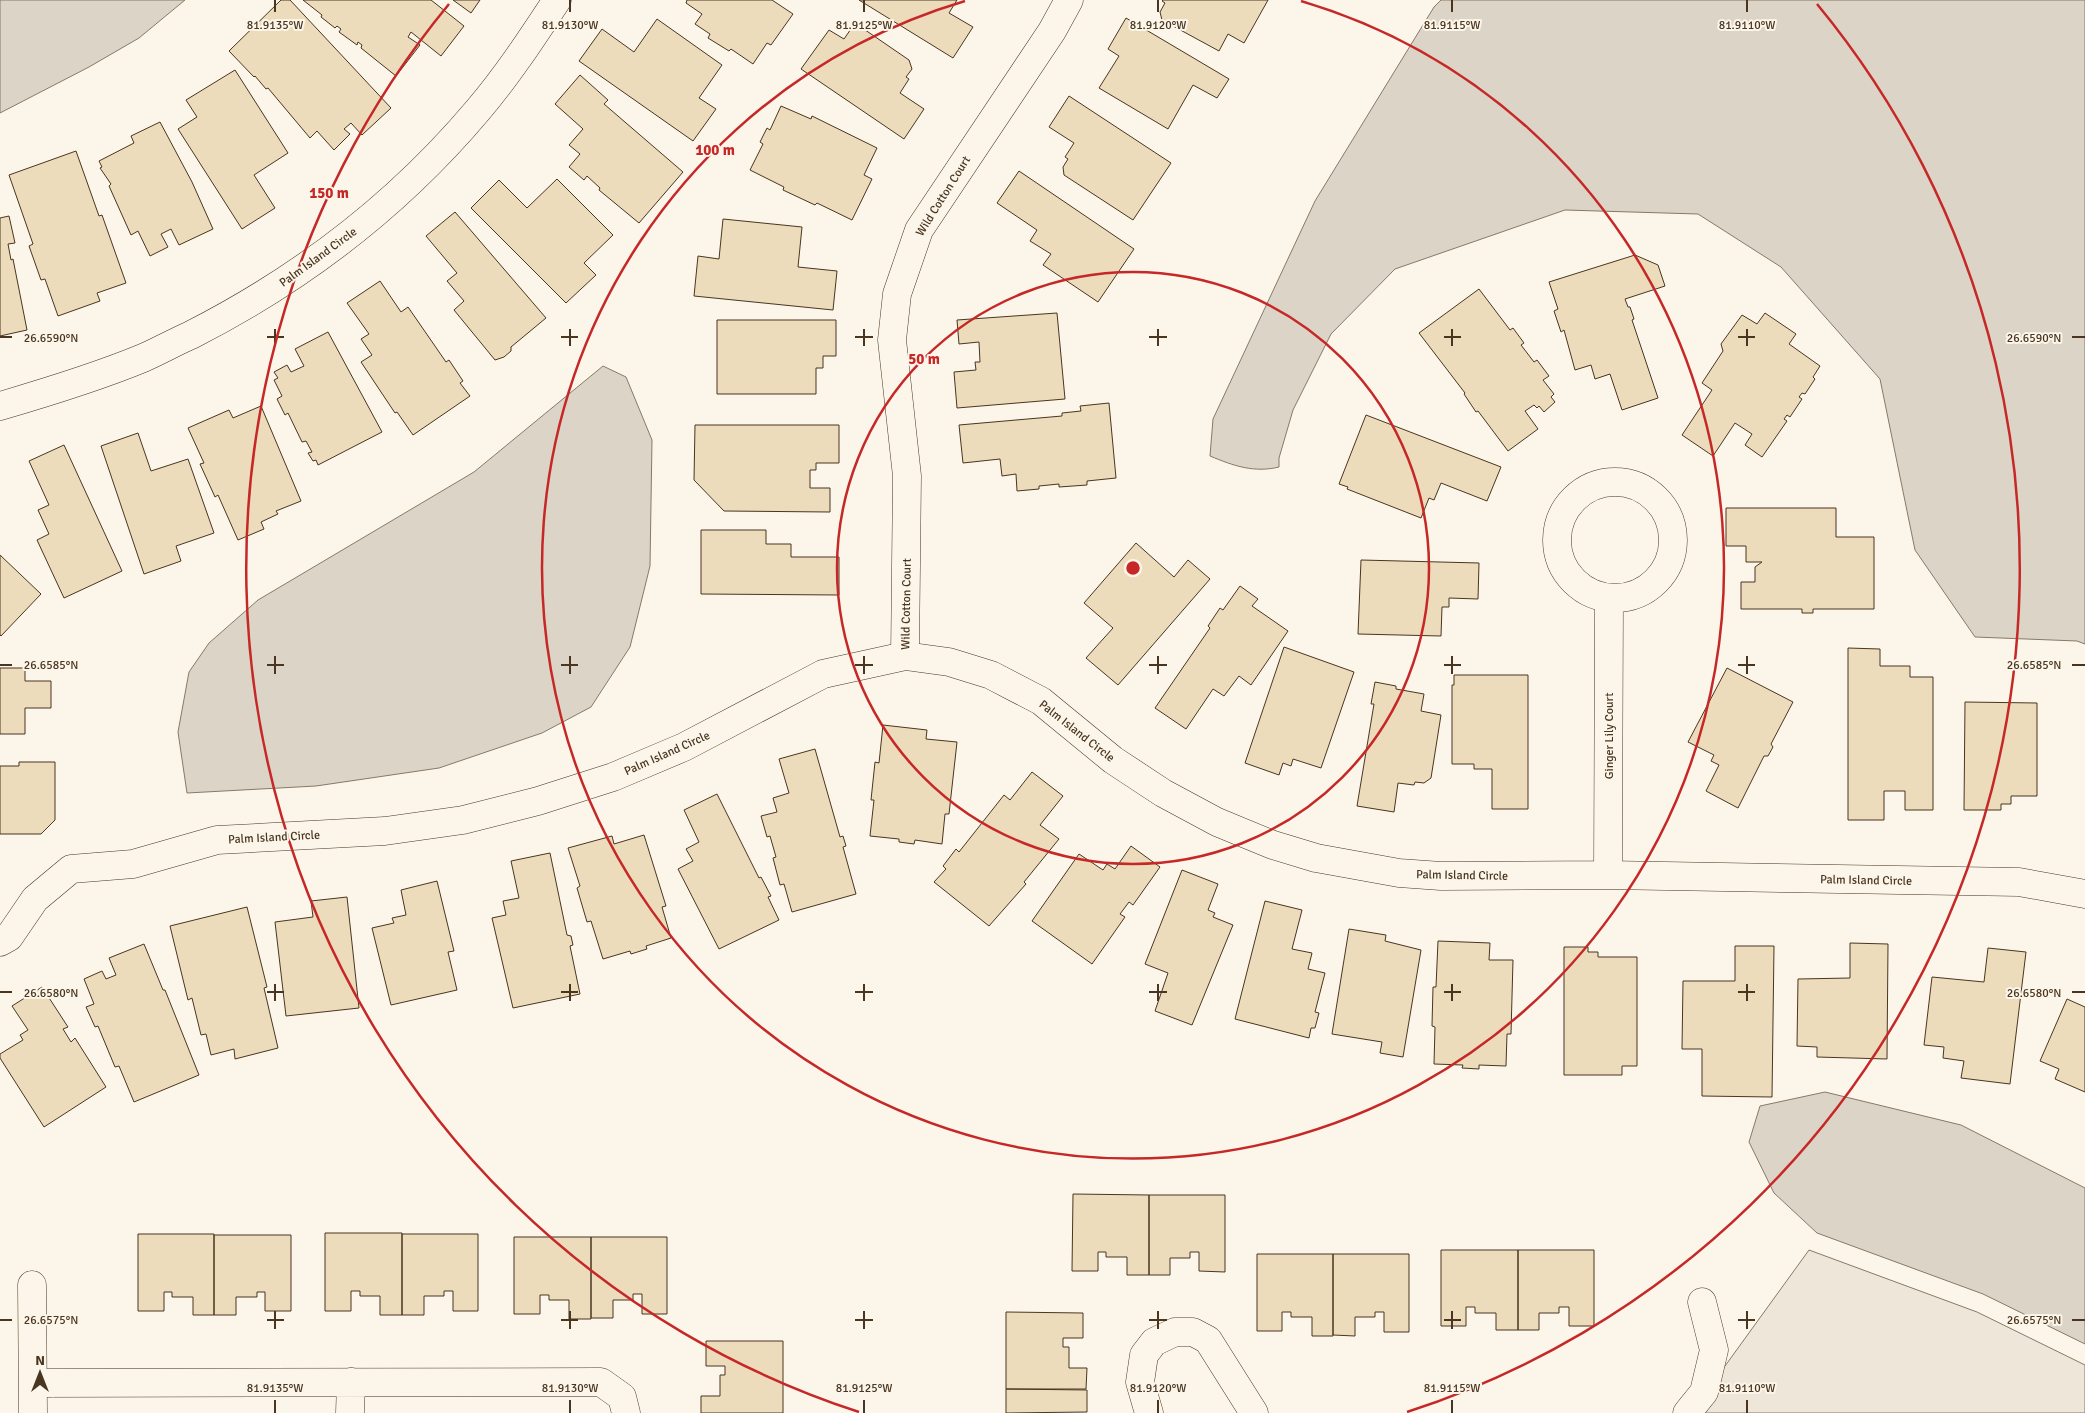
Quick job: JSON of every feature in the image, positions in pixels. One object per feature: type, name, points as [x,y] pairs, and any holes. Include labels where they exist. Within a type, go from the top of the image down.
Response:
[{"type":"street","name":"Palm Island Circle","points":[[0,406],[56,390],[144,358],[238,311],[291,278],[367,221],[444,149],[511,68],[557,0]]},
{"type":"street","name":"Wild Cotton Court","points":[[905,656],[907,476],[892,340],[897,294],[919,230],[1052,31],[1069,0]]},
{"type":"street","points":[[1612,482],[1631,484],[1649,492],[1662,505],[1671,522],[1674,541],[1670,560],[1661,576],[1646,589],[1629,596],[1610,598],[1591,592],[1575,582],[1563,566],[1557,548],[1558,529],[1565,510],[1577,495],[1594,486],[1612,482]]},
{"type":"street","name":"Ginger Lily Court","points":[[1608,875],[1610,598]]},
{"type":"street","name":"Palm Island Circle","points":[[0,942],[9,937],[35,900],[71,869],[133,864],[217,840],[385,831],[462,820],[538,801],[613,777],[684,747],[823,674],[905,656],[949,662],[991,675],[1041,701],[1113,760],[1163,793],[1217,822],[1273,845],[1316,858],[1399,873],[1441,876],[1608,875],[2019,882],[2085,894]]},
{"type":"street","points":[[32,1285],[33,1413]]},
{"type":"street","points":[[1687,1413],[1704,1392],[1714,1350],[1702,1302]]},
{"type":"street","points":[[1149,1413],[1140,1382],[1144,1355],[1154,1342],[1175,1332],[1193,1332],[1208,1340],[1254,1413]]},
{"type":"street","points":[[350,1413],[351,1382]]},
{"type":"street","points":[[33,1383],[601,1382],[622,1397],[626,1413]]},
{"type":"shaded area","points":[[0,0],[185,0],[139,38],[89,67],[0,113]]},
{"type":"shaded area","points":[[1441,0],[2085,0],[2085,644],[2077,641],[1975,637],[1915,550],[1880,379],[1781,267],[1698,214],[1565,210],[1395,269],[1331,334],[1293,410],[1279,458],[1279,467],[1270,469],[1244,468],[1210,456],[1213,419],[1315,201],[1434,7]]},
{"type":"shaded area","points":[[603,366],[626,377],[652,440],[650,566],[630,647],[591,707],[542,733],[439,768],[316,786],[187,793],[178,732],[189,672],[209,643],[258,600],[474,472]]},
{"type":"shaded area","points":[[1825,1092],[1961,1125],[2085,1188],[2085,1344],[1983,1294],[1817,1233],[1774,1193],[1749,1142],[1760,1106]]},
{"type":"shaded area","points":[[1809,1250],[1977,1312],[2085,1365],[2085,1413],[1691,1413]]},
{"type":"building","points":[[281,0],[290,0],[391,108],[362,135],[351,123],[344,129],[350,134],[334,150],[317,131],[310,138],[268,88],[266,89],[229,51]]},
{"type":"building","points":[[303,0],[431,0],[464,26],[441,56],[411,32],[408,37],[420,45],[396,76],[361,48],[362,45],[358,42],[357,45],[339,32],[341,29],[337,26],[335,28]]},
{"type":"building","points":[[453,0],[480,0],[471,13]]},
{"type":"building","points":[[687,0],[772,0],[793,14],[771,45],[767,43],[753,64],[731,49],[729,51],[708,38],[710,34],[695,24],[702,14],[686,3]]},
{"type":"building","points":[[859,0],[957,0],[949,13],[973,27],[953,58]]},
{"type":"building","points":[[1163,0],[1268,0],[1244,43],[1228,34],[1219,51],[1162,20],[1160,12],[1165,3]]},
{"type":"building","points":[[1126,18],[1229,79],[1217,98],[1193,85],[1168,129],[1099,88],[1119,56],[1108,49]]},
{"type":"building","points":[[657,19],[722,65],[699,98],[716,109],[693,141],[579,61],[602,29],[634,52]]},
{"type":"building","points":[[855,23],[909,60],[912,69],[906,77],[909,79],[900,93],[924,109],[904,139],[801,69],[829,30],[844,39]]},
{"type":"building","points":[[235,70],[288,153],[254,175],[275,208],[242,229],[178,129],[197,117],[186,100]]},
{"type":"building","points":[[580,75],[608,100],[604,104],[683,172],[639,223],[599,190],[600,188],[587,176],[584,180],[569,167],[580,154],[569,145],[583,129],[555,104]]},
{"type":"building","points":[[1069,96],[1171,163],[1133,220],[1064,175],[1063,167],[1068,159],[1065,157],[1074,143],[1049,127]]},
{"type":"building","points":[[781,106],[811,119],[812,116],[877,148],[864,175],[872,179],[852,220],[817,203],[815,205],[783,190],[784,187],[750,170],[763,144],[760,142],[767,128],[770,130]]},
{"type":"building","points":[[160,122],[192,182],[213,229],[179,245],[171,229],[161,234],[168,247],[150,256],[138,231],[131,235],[109,186],[111,184],[100,168],[102,167],[99,161],[134,143],[131,136]]},
{"type":"building","points":[[76,151],[99,216],[102,215],[126,283],[97,293],[100,301],[58,316],[45,279],[41,280],[29,246],[33,244],[9,175]]},
{"type":"building","points":[[1019,171],[1134,249],[1098,302],[1043,265],[1051,254],[1030,241],[1037,230],[997,203]]},
{"type":"building","points":[[557,179],[613,235],[584,263],[596,275],[566,303],[471,208],[499,180],[527,208]]},
{"type":"building","points":[[455,212],[546,318],[511,347],[511,351],[504,357],[495,360],[454,310],[464,301],[447,281],[457,273],[426,236]]},
{"type":"building","points":[[9,216],[15,243],[8,244],[11,260],[13,259],[27,330],[0,336],[0,218]]},
{"type":"building","points":[[723,219],[802,227],[798,267],[837,271],[833,310],[694,296],[698,256],[719,259]]},
{"type":"building","points":[[1635,255],[1658,265],[1665,286],[1625,299],[1634,319],[1632,320],[1658,398],[1622,410],[1610,374],[1595,379],[1591,365],[1575,370],[1564,330],[1561,332],[1554,311],[1558,309],[1549,282]]},
{"type":"building","points":[[380,281],[401,312],[408,307],[446,362],[449,360],[463,381],[460,383],[470,396],[413,435],[397,412],[395,413],[361,362],[372,355],[361,339],[369,334],[347,303]]},
{"type":"building","points":[[1479,289],[1510,330],[1513,328],[1524,343],[1521,345],[1534,362],[1537,360],[1549,376],[1543,380],[1554,394],[1551,397],[1555,402],[1544,412],[1539,406],[1537,408],[1534,405],[1525,411],[1538,429],[1508,451],[1478,411],[1476,412],[1465,393],[1419,333]]},
{"type":"building","points":[[1057,313],[1065,399],[957,408],[954,372],[976,370],[975,362],[980,362],[979,342],[959,344],[957,320]]},
{"type":"building","points":[[1765,313],[1796,334],[1789,344],[1820,366],[1813,377],[1815,379],[1805,394],[1802,393],[1799,397],[1802,399],[1790,417],[1787,415],[1784,419],[1787,421],[1762,457],[1745,445],[1752,434],[1735,423],[1713,456],[1682,435],[1712,390],[1702,383],[1723,351],[1721,344],[1742,315],[1757,324]]},
{"type":"building","points":[[717,320],[836,320],[836,356],[823,356],[823,368],[816,368],[816,394],[717,394]]},
{"type":"building","points":[[328,332],[382,432],[318,465],[316,460],[313,461],[308,453],[312,452],[306,441],[302,442],[288,413],[285,415],[277,399],[282,396],[274,380],[278,378],[274,372],[287,365],[291,372],[304,366],[295,349]]},
{"type":"building","points":[[1109,403],[1116,478],[1087,481],[1087,485],[1059,487],[1059,484],[1039,486],[1039,489],[1017,491],[1016,474],[1002,476],[1000,459],[963,463],[959,425],[1062,416],[1062,413],[1081,411],[1080,406]]},
{"type":"building","points":[[261,406],[301,501],[276,511],[278,514],[261,522],[264,529],[238,540],[218,495],[215,497],[200,464],[204,463],[188,428],[229,410],[233,418]]},
{"type":"building","points":[[1366,415],[1501,467],[1487,501],[1441,483],[1434,500],[1429,498],[1421,518],[1347,489],[1348,487],[1339,484]]},
{"type":"building","points":[[695,425],[839,425],[839,463],[816,463],[816,470],[810,470],[810,488],[830,488],[830,512],[724,511],[694,480]]},
{"type":"building","points":[[138,433],[151,471],[188,459],[214,533],[176,546],[181,561],[144,574],[101,446]]},
{"type":"building","points":[[64,445],[122,571],[64,598],[37,540],[49,534],[38,510],[49,505],[29,461]]},
{"type":"building","points":[[1726,508],[1836,508],[1836,537],[1874,537],[1874,609],[1813,609],[1813,613],[1802,613],[1802,609],[1741,609],[1741,582],[1755,582],[1755,567],[1762,562],[1746,562],[1746,546],[1726,546]]},
{"type":"building","points":[[701,530],[766,530],[766,544],[791,544],[791,557],[839,557],[839,595],[701,594]]},
{"type":"building","points":[[1136,543],[1174,577],[1188,560],[1210,579],[1118,685],[1086,658],[1113,628],[1084,603]]},
{"type":"building","points":[[0,555],[41,594],[1,636],[0,635]]},
{"type":"building","points":[[1361,560],[1479,563],[1478,599],[1449,598],[1449,607],[1442,607],[1441,636],[1358,634]]},
{"type":"building","points":[[1240,586],[1258,599],[1252,606],[1288,631],[1251,685],[1239,676],[1224,696],[1213,689],[1186,729],[1155,708],[1210,628],[1208,626],[1220,608],[1223,610]]},
{"type":"building","points":[[1284,647],[1354,672],[1321,768],[1293,759],[1291,766],[1283,763],[1279,775],[1245,763]]},
{"type":"building","points":[[1848,648],[1880,649],[1880,666],[1910,666],[1910,677],[1933,677],[1933,810],[1905,810],[1905,791],[1884,791],[1884,820],[1848,820]]},
{"type":"building","points":[[0,668],[25,668],[25,681],[51,681],[51,708],[25,708],[25,734],[0,734]]},
{"type":"building","points":[[1727,668],[1793,702],[1771,744],[1773,747],[1768,756],[1764,756],[1738,808],[1706,791],[1719,765],[1711,761],[1714,755],[1688,742]]},
{"type":"building","points":[[1454,675],[1528,675],[1528,809],[1492,809],[1492,769],[1474,769],[1474,764],[1452,764],[1452,685],[1454,685]]},
{"type":"building","points":[[1375,682],[1396,686],[1396,689],[1424,694],[1421,711],[1441,715],[1431,778],[1424,783],[1415,782],[1414,785],[1398,783],[1394,812],[1357,806],[1374,704],[1371,704]]},
{"type":"building","points":[[1965,702],[2037,703],[2037,796],[2011,796],[2011,804],[2001,804],[2001,810],[1964,810]]},
{"type":"building","points":[[883,725],[927,730],[926,739],[957,742],[949,814],[945,814],[942,844],[915,840],[914,844],[899,842],[899,839],[870,836],[874,800],[871,800],[875,762],[879,763]]},
{"type":"building","points":[[815,749],[840,837],[843,836],[846,846],[843,847],[856,894],[792,912],[784,884],[780,885],[773,858],[776,857],[770,836],[767,837],[761,816],[777,812],[773,798],[789,793],[779,759]]},
{"type":"building","points":[[19,762],[55,762],[55,820],[41,834],[0,834],[0,766],[19,766]]},
{"type":"building","points":[[1032,772],[1063,796],[1040,825],[1059,839],[1024,882],[1026,884],[989,926],[934,882],[946,869],[943,866],[956,849],[959,852],[1004,795],[1010,800]]},
{"type":"building","points":[[717,794],[759,878],[761,877],[771,896],[768,897],[779,920],[719,949],[678,869],[693,861],[686,849],[699,842],[684,810]]},
{"type":"building","points":[[644,835],[666,906],[662,907],[671,938],[646,946],[647,949],[631,954],[630,951],[603,959],[591,921],[587,922],[577,888],[580,886],[568,848],[612,836],[614,844]]},
{"type":"building","points":[[1131,846],[1160,867],[1133,905],[1129,902],[1120,914],[1125,917],[1092,964],[1032,921],[1079,854],[1103,870],[1107,864],[1115,869]]},
{"type":"building","points":[[550,853],[567,935],[571,936],[573,945],[570,946],[580,994],[513,1008],[492,918],[506,915],[503,901],[519,898],[511,861]]},
{"type":"building","points":[[1182,870],[1218,884],[1208,910],[1215,913],[1213,917],[1233,925],[1192,1025],[1155,1011],[1168,973],[1145,964]]},
{"type":"building","points":[[437,881],[454,951],[448,952],[457,990],[391,1005],[372,928],[394,923],[392,918],[406,915],[401,890]]},
{"type":"building","points":[[347,897],[359,1008],[286,1016],[275,922],[313,917],[311,901]]},
{"type":"building","points":[[1265,901],[1302,910],[1292,949],[1312,953],[1308,969],[1325,973],[1315,1012],[1319,1013],[1315,1028],[1311,1028],[1309,1038],[1235,1019]]},
{"type":"building","points":[[247,907],[267,987],[264,988],[278,1048],[235,1059],[234,1049],[211,1055],[206,1034],[201,1035],[192,998],[188,1000],[170,926]]},
{"type":"building","points":[[1349,929],[1386,935],[1385,941],[1421,950],[1403,1057],[1380,1053],[1382,1042],[1332,1034]]},
{"type":"building","points":[[1438,941],[1490,943],[1489,960],[1513,960],[1511,1034],[1507,1034],[1506,1066],[1479,1065],[1479,1069],[1462,1068],[1463,1065],[1434,1064],[1435,1027],[1432,1026],[1433,987],[1436,987]]},
{"type":"building","points":[[1850,943],[1888,944],[1887,1059],[1817,1057],[1817,1047],[1797,1046],[1798,979],[1850,978]]},
{"type":"building","points":[[144,944],[163,990],[165,990],[199,1075],[134,1102],[119,1066],[115,1067],[98,1026],[95,1027],[86,1007],[94,1004],[84,979],[102,971],[106,979],[116,975],[109,958]]},
{"type":"building","points":[[1735,946],[1774,946],[1772,1097],[1702,1096],[1702,1049],[1682,1049],[1683,981],[1735,981]]},
{"type":"building","points":[[1564,947],[1588,947],[1588,952],[1598,952],[1598,957],[1637,957],[1637,1066],[1622,1066],[1622,1075],[1564,1075]]},
{"type":"building","points":[[1988,948],[2026,952],[2010,1084],[1961,1078],[1964,1061],[1943,1058],[1944,1047],[1924,1045],[1932,977],[1984,982]]},
{"type":"building","points":[[42,987],[68,1027],[63,1029],[71,1042],[75,1038],[106,1087],[44,1127],[0,1058],[0,1054],[23,1040],[20,1035],[28,1030],[12,1006]]},
{"type":"building","points":[[2067,999],[2085,1007],[2085,1092],[2055,1079],[2059,1069],[2040,1061]]},
{"type":"building","points":[[1073,1194],[1149,1195],[1149,1275],[1127,1275],[1127,1257],[1106,1257],[1106,1252],[1098,1252],[1098,1271],[1072,1271]]},
{"type":"building","points":[[1149,1195],[1225,1195],[1225,1272],[1199,1271],[1199,1252],[1190,1252],[1190,1258],[1170,1258],[1170,1275],[1149,1275]]},
{"type":"building","points":[[325,1233],[402,1233],[402,1315],[380,1315],[380,1296],[360,1296],[360,1291],[351,1291],[351,1311],[325,1311]]},
{"type":"building","points":[[138,1234],[214,1234],[214,1315],[193,1315],[193,1297],[172,1297],[172,1292],[164,1292],[164,1311],[138,1311]]},
{"type":"building","points":[[402,1234],[478,1234],[478,1311],[453,1311],[453,1291],[444,1291],[444,1296],[424,1296],[424,1315],[402,1315]]},
{"type":"building","points":[[214,1235],[291,1235],[291,1311],[265,1311],[265,1292],[257,1292],[257,1297],[236,1297],[236,1315],[214,1315]]},
{"type":"building","points":[[514,1237],[591,1237],[591,1319],[569,1319],[569,1300],[549,1300],[549,1295],[540,1295],[540,1314],[514,1314]]},
{"type":"building","points":[[591,1237],[667,1237],[667,1314],[642,1314],[642,1294],[633,1294],[633,1300],[613,1300],[613,1318],[591,1318]]},
{"type":"building","points":[[1441,1250],[1518,1250],[1518,1330],[1496,1330],[1496,1313],[1475,1313],[1475,1307],[1466,1307],[1466,1326],[1441,1326]]},
{"type":"building","points":[[1518,1250],[1594,1250],[1594,1326],[1569,1326],[1569,1307],[1559,1307],[1559,1313],[1539,1313],[1539,1330],[1518,1330]]},
{"type":"building","points":[[1257,1254],[1333,1254],[1333,1336],[1312,1336],[1312,1317],[1291,1317],[1291,1312],[1282,1312],[1282,1331],[1257,1331]]},
{"type":"building","points":[[1333,1254],[1409,1254],[1409,1332],[1384,1332],[1384,1312],[1375,1312],[1375,1317],[1355,1317],[1355,1336],[1333,1335]]},
{"type":"building","points":[[1006,1312],[1083,1313],[1083,1338],[1063,1338],[1063,1347],[1069,1347],[1069,1368],[1087,1368],[1086,1389],[1006,1389]]},
{"type":"building","points":[[706,1341],[783,1341],[783,1413],[701,1413],[701,1396],[720,1396],[720,1375],[725,1375],[725,1366],[706,1366]]},
{"type":"building","points":[[1006,1389],[1087,1390],[1087,1412],[1006,1413]]}]
